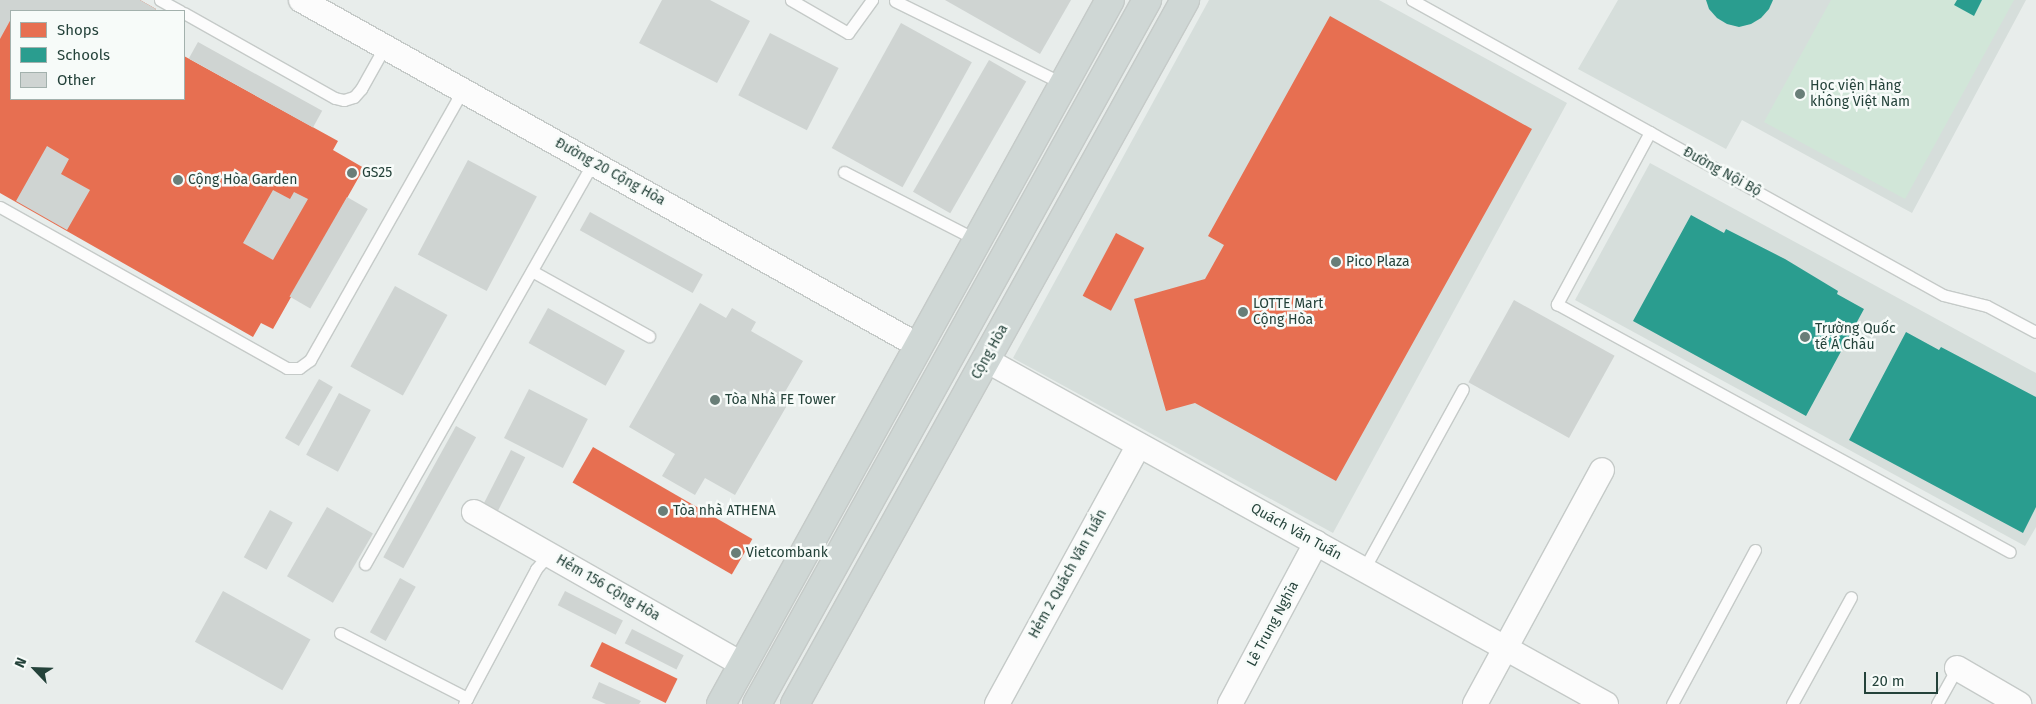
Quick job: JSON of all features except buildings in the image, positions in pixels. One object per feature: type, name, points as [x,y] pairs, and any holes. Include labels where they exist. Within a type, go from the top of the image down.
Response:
[{"type":"main road","points":[[721,704],[1110,0]]},
{"type":"main road","points":[[757,704],[1147,0]]},
{"type":"main road","name":"Cộng Hòa","points":[[794,704],[1185,0]]},
{"type":"street","name":"Đường 20 Cộng Hòa","points":[[301,0],[919,346]]},
{"type":"street","name":"Quách Văn Tuấn","points":[[986,360],[1606,704]]},
{"type":"street","name":"Hẻm 2 Quách Văn Tuấn","points":[[997,704],[1139,445]]},
{"type":"street","points":[[1475,704],[1602,470]]},
{"type":"street","name":"Hẻm 156 Cộng Hòa","points":[[474,512],[743,665]]},
{"type":"street","name":"Lê Trung Nghĩa","points":[[1230,704],[1316,543]]},
{"type":"street","points":[[1957,668],[2019,704]]},
{"type":"lane","points":[[160,0],[178,10]]},
{"type":"lane","points":[[791,0],[848,32],[872,0]]},
{"type":"lane","name":"Đường Nội Bộ","points":[[1412,0],[1943,295],[1986,306],[2036,332]]},
{"type":"lane","points":[[895,1],[1064,84]]},
{"type":"lane","points":[[185,14],[335,98],[344,100],[354,97],[361,89],[385,46]]},
{"type":"lane","points":[[0,207],[287,368],[299,368],[310,360],[463,90]]},
{"type":"lane","points":[[1650,132],[1557,304],[2010,552]]},
{"type":"lane","points":[[365,564],[592,162]]},
{"type":"lane","points":[[844,172],[977,240]]},
{"type":"lane","points":[[532,271],[649,336]]},
{"type":"lane","points":[[1364,569],[1462,388]]},
{"type":"lane","points":[[1672,704],[1755,550]]},
{"type":"lane","points":[[340,633],[465,701],[536,569],[549,554]]},
{"type":"lane","points":[[1792,704],[1851,597]]},
{"type":"lane","points":[[1937,704],[1957,668]]},
{"type":"shaded area","points":[[1209,0],[1379,0],[1567,103],[1333,533],[1013,358]]},
{"type":"shaded area","name":"Học viện Hàng không Việt Nam","points":[[1618,0],[2026,0],[1912,213],[1742,120],[1726,149],[1578,69]]},
{"type":"shaded area","name":"Trường Quốc tế Á Châu","points":[[1650,163],[2036,373],[2036,527],[2025,546],[1575,300]]},
{"type":"green space","points":[[1831,0],[2014,0],[1905,199],[1764,122]]},
{"type":"place","name":"Học viện Hàng không Việt Nam","points":[[1800,94]]},
{"type":"place","name":"GS25","points":[[352,173]]},
{"type":"place","name":"Cộng Hòa Garden","points":[[178,180]]},
{"type":"place","name":"Pico Plaza","points":[[1336,262]]},
{"type":"place","name":"LOTTE Mart Cộng Hòa","points":[[1243,312]]},
{"type":"place","name":"Trường Quốc tế Á Châu","points":[[1805,337]]},
{"type":"place","name":"Tòa Nhà FE Tower","points":[[715,400]]},
{"type":"place","name":"Tòa nhà ATHENA","points":[[663,511]]},
{"type":"place","name":"Vietcombank","points":[[736,553]]}]
